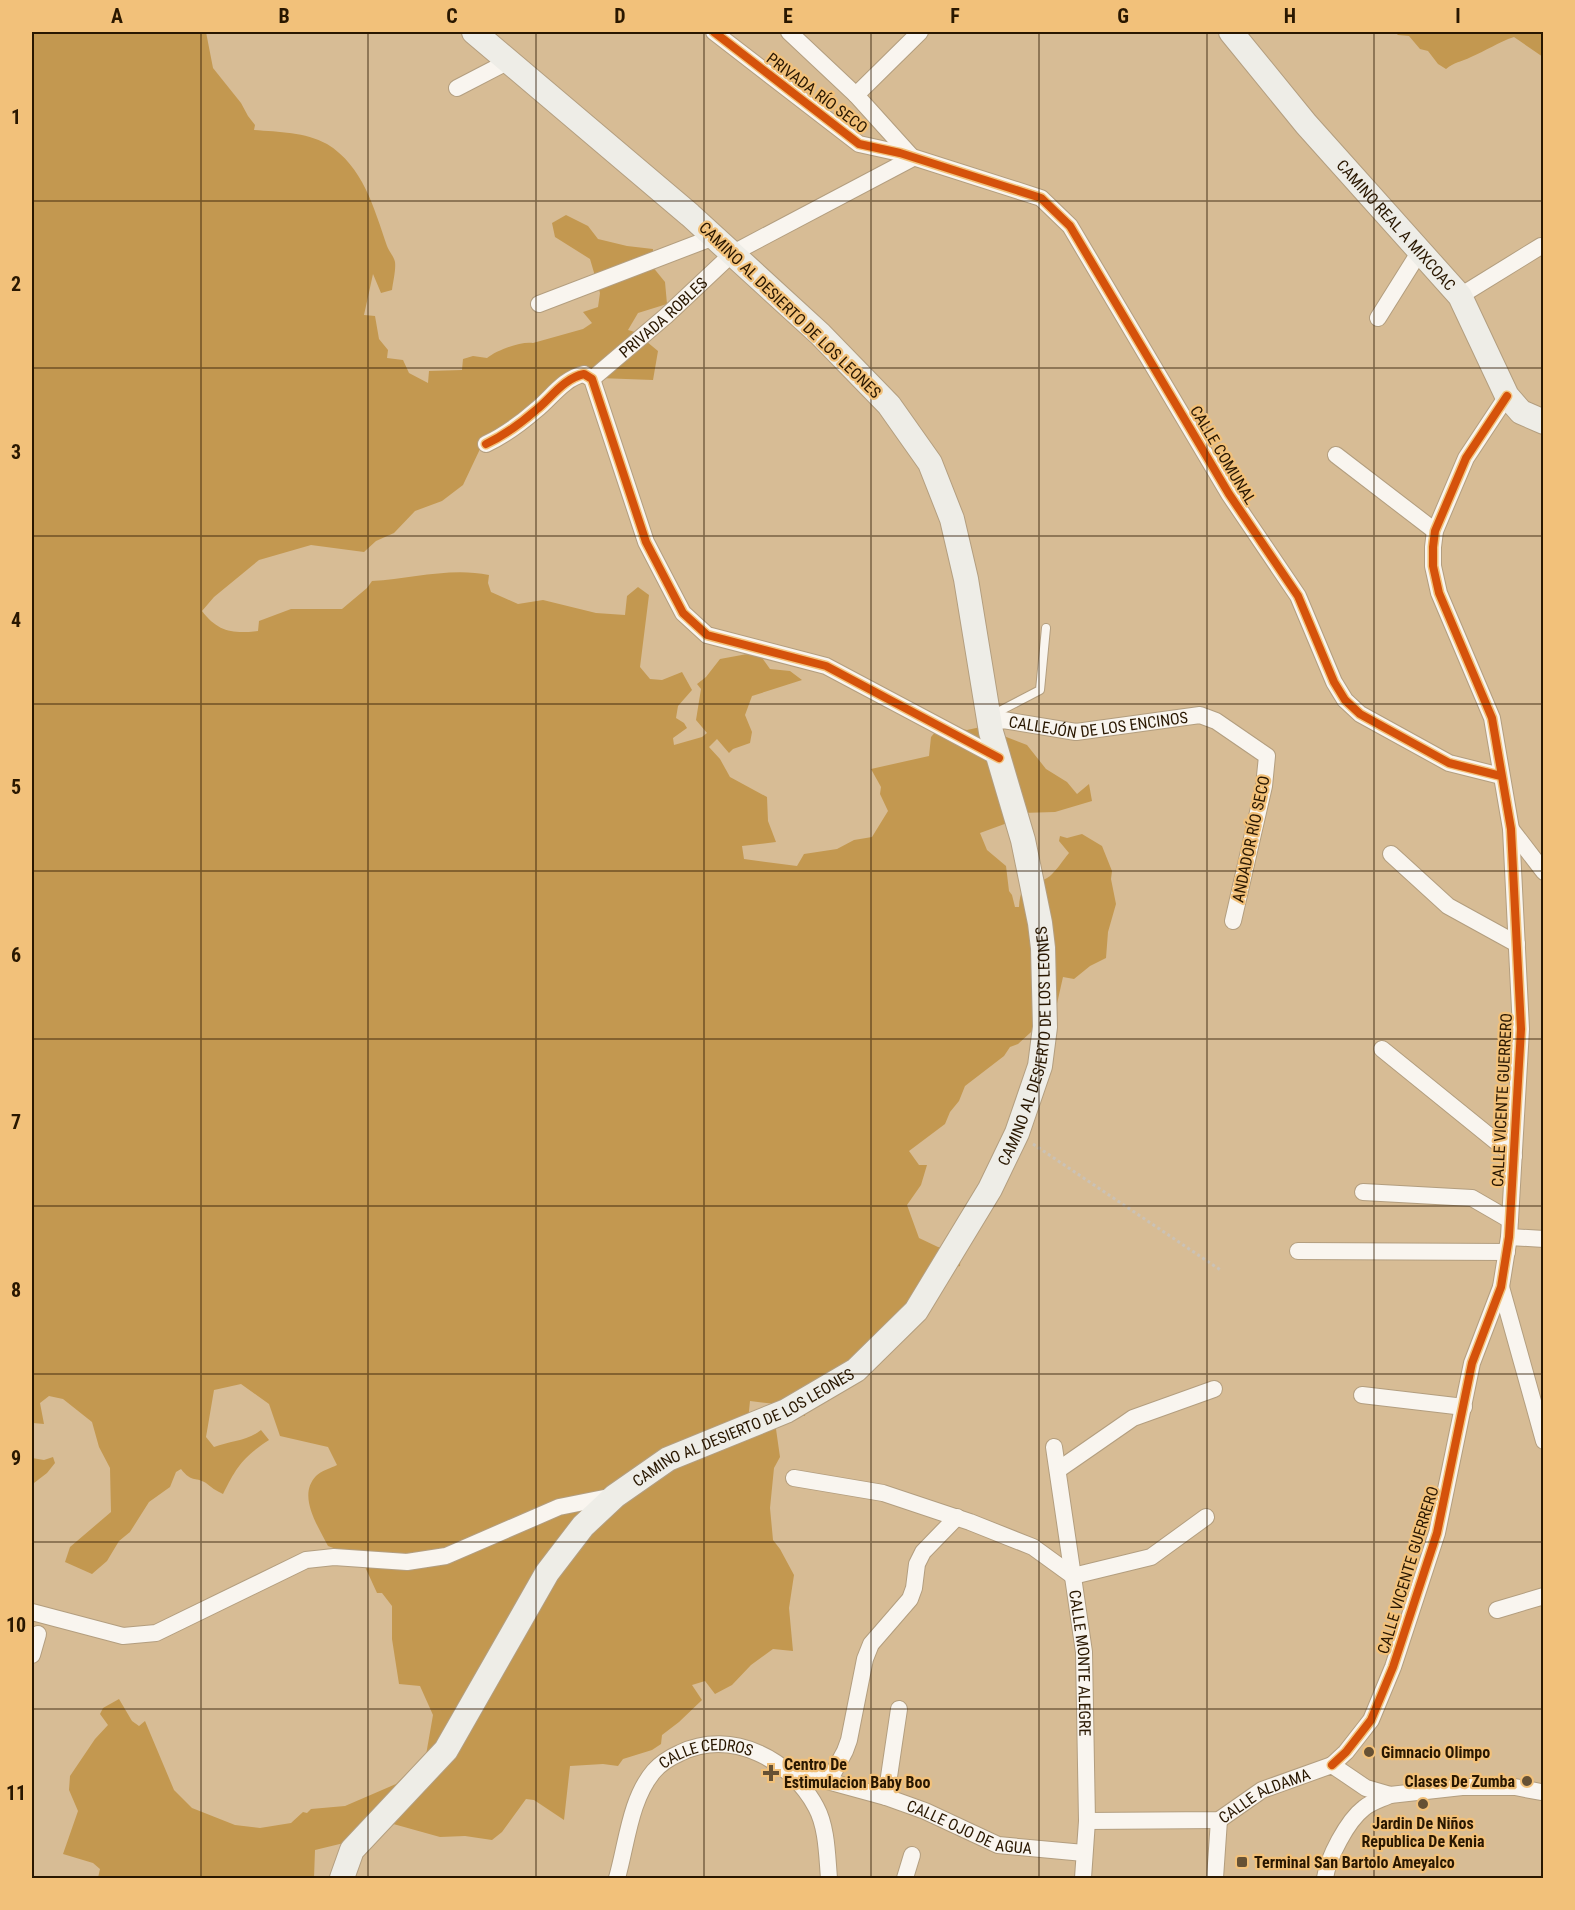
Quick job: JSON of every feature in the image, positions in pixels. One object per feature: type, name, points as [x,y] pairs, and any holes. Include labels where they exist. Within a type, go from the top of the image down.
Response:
[{"type":"main road","name":"CAMINO AL DESIERTO DE LOS LEONES","points":[[342,1878],[352,1850],[446,1750],[547,1573],[583,1526],[615,1496],[668,1459],[786,1411],[856,1370],[916,1311],[990,1189],[1017,1133],[1040,1066],[1045,1027],[1040,923],[1023,840],[988,720],[966,579],[952,519],[930,463],[889,405],[820,334],[733,253],[474,32]]},
{"type":"main road","name":"CAMINO REAL A MIXCOAC","points":[[1231,32],[1306,123],[1460,296],[1507,396],[1521,412],[1544,422]]},
{"type":"street","name":"PRIVADA RÍO SECO","points":[[714,32],[859,144],[913,158]]},
{"type":"street","points":[[733,253],[913,158],[856,95],[789,32]]},
{"type":"street","points":[[856,95],[920,32]]},
{"type":"street","points":[[457,88],[509,61]]},
{"type":"street","name":"CALLE COMUNAL","points":[[913,158],[1041,198],[1070,226],[1229,494],[1298,596],[1334,682],[1345,700],[1360,714],[1449,764],[1501,776]]},
{"type":"street","points":[[539,304],[714,237]]},
{"type":"street","points":[[1460,296],[1541,246]]},
{"type":"street","points":[[1378,318],[1420,251]]},
{"type":"street","name":"PRIVADA ROBLES","points":[[486,444],[506,435],[574,376],[588,376],[666,316],[733,253]]},
{"type":"street","points":[[588,376],[646,542],[683,613],[707,635],[826,666],[999,758]]},
{"type":"street","name":"CALLE VICENTE GUERRERO","points":[[1332,1765],[1346,1752],[1371,1720],[1393,1667],[1437,1533],[1472,1363],[1501,1287],[1508,1245],[1521,1029],[1511,830],[1492,718],[1439,593],[1433,566],[1435,531],[1466,458],[1507,396]]},
{"type":"street","points":[[1336,455],[1435,531]]},
{"type":"street","name":"CALLEJÓN DE LOS ENCINOS","points":[[988,720],[1003,720],[1076,732],[1200,715],[1216,721],[1266,756]]},
{"type":"street","name":"ANDADOR RÍO SECO","points":[[1233,921],[1264,786],[1266,756]]},
{"type":"street","points":[[1511,830],[1544,872]]},
{"type":"street","points":[[1390,854],[1448,906],[1517,944]]},
{"type":"street","points":[[1382,1049],[1514,1156]]},
{"type":"street","points":[[1363,1192],[1472,1198],[1510,1220]]},
{"type":"street","points":[[1298,1251],[1508,1245],[1544,1239]]},
{"type":"street","points":[[1501,1287],[1544,1441]]},
{"type":"street","points":[[1058,1470],[1133,1418],[1214,1389]]},
{"type":"street","points":[[1362,1395],[1464,1407]]},
{"type":"street","name":"CALLE MONTE ALEGRE","points":[[1054,1447],[1084,1652],[1087,1821],[1083,1878]]},
{"type":"street","points":[[794,1478],[884,1493],[957,1517],[1033,1547],[1073,1576],[1151,1557],[1206,1517]]},
{"type":"street","points":[[32,1612],[123,1636],[156,1633],[306,1560],[334,1557],[407,1562],[446,1556],[559,1507],[615,1496]]},
{"type":"street","points":[[829,1781],[849,1740],[865,1659],[871,1644],[910,1599],[915,1588],[917,1564],[923,1552],[957,1517]]},
{"type":"street","points":[[1497,1610],[1544,1596]]},
{"type":"street","points":[[32,1655],[38,1634]]},
{"type":"street","points":[[886,1797],[899,1709]]},
{"type":"street","name":"CALLE CEDROS","points":[[617,1878],[643,1787],[655,1769],[671,1757],[688,1749],[708,1744],[733,1745],[753,1750],[787,1770],[805,1790],[817,1809],[823,1826],[829,1878]]},
{"type":"street","name":"CALLE ALDAMA","points":[[1087,1821],[1219,1820],[1262,1790],[1332,1765],[1366,1788],[1390,1795],[1462,1787],[1515,1786],[1543,1791]]},
{"type":"street","name":"CALLE OJO DE AGUA","points":[[787,1770],[886,1797],[925,1811],[998,1845],[1084,1853]]},
{"type":"street","points":[[1325,1878],[1328,1862],[1347,1829],[1364,1808],[1390,1795]]},
{"type":"street","points":[[1215,1878],[1219,1820]]},
{"type":"street","points":[[905,1878],[912,1855]]},
{"type":"lane","points":[[988,720],[1040,690],[1046,628]]},
{"type":"path","points":[[1017,1133],[1222,1270]]},
{"type":"shaded area","points":[[32,32],[206,32],[213,68],[241,103],[255,125],[254,130],[292,133],[319,140],[339,153],[358,176],[372,203],[395,265],[392,290],[381,293],[373,274],[364,315],[375,316],[379,339],[388,350],[387,358],[403,360],[409,373],[428,383],[429,371],[462,370],[463,359],[473,356],[487,358],[509,347],[583,329],[592,323],[583,312],[598,307],[600,293],[590,259],[555,237],[552,223],[566,215],[588,226],[598,239],[653,249],[652,266],[665,282],[667,304],[638,313],[628,330],[635,332],[658,351],[653,380],[572,377],[480,449],[463,485],[442,501],[415,511],[394,533],[376,541],[364,552],[311,545],[259,560],[214,597],[202,611],[214,623],[234,632],[258,631],[259,621],[291,609],[342,609],[372,581],[445,573],[489,575],[488,583],[491,592],[518,604],[543,600],[596,613],[625,615],[627,596],[638,587],[649,595],[640,667],[650,679],[662,680],[682,672],[692,690],[678,706],[676,718],[687,728],[673,738],[674,745],[702,737],[707,733],[696,720],[701,689],[697,684],[706,677],[720,659],[758,652],[770,669],[790,671],[802,680],[752,696],[745,715],[752,732],[750,743],[733,749],[729,753],[717,739],[709,747],[720,759],[730,777],[767,797],[768,821],[776,842],[742,846],[744,859],[797,866],[804,854],[837,849],[854,840],[872,837],[888,811],[880,794],[881,787],[871,769],[929,756],[931,737],[941,725],[967,730],[990,725],[996,733],[1027,745],[1046,769],[1067,782],[1077,794],[1089,784],[1092,801],[1055,812],[1021,813],[1010,822],[980,833],[987,850],[1006,866],[1009,891],[1015,907],[1019,907],[1020,897],[1025,887],[1050,876],[1069,853],[1059,841],[1060,836],[1067,838],[1082,834],[1102,846],[1112,871],[1111,879],[1116,904],[1108,932],[1106,958],[1090,966],[1074,979],[1063,977],[1054,1017],[1042,1022],[1018,1044],[1010,1047],[1004,1056],[965,1086],[945,1124],[909,1151],[919,1165],[927,1165],[921,1185],[907,1205],[919,1238],[938,1247],[961,1250],[960,1266],[940,1270],[852,1382],[832,1398],[814,1405],[806,1404],[805,1416],[797,1415],[784,1405],[750,1401],[748,1421],[776,1429],[780,1457],[774,1468],[770,1508],[773,1540],[794,1575],[789,1608],[793,1651],[773,1649],[751,1665],[732,1685],[715,1694],[705,1681],[692,1685],[702,1700],[662,1735],[661,1744],[652,1750],[623,1759],[618,1766],[603,1764],[570,1766],[564,1820],[534,1800],[526,1799],[502,1832],[492,1840],[465,1836],[440,1837],[379,1820],[348,1842],[315,1850],[314,1878],[98,1878],[100,1869],[93,1863],[63,1854],[78,1811],[69,1790],[70,1776],[95,1739],[108,1725],[100,1714],[103,1708],[119,1699],[132,1721],[139,1726],[145,1721],[174,1790],[192,1808],[235,1825],[260,1828],[291,1823],[303,1812],[307,1813],[311,1809],[345,1806],[396,1784],[426,1755],[433,1715],[420,1686],[399,1684],[392,1639],[392,1606],[382,1593],[377,1593],[361,1558],[328,1546],[311,1511],[308,1493],[311,1484],[318,1474],[337,1465],[328,1447],[280,1436],[269,1404],[241,1384],[214,1390],[206,1437],[214,1447],[245,1439],[261,1430],[269,1440],[242,1463],[223,1494],[202,1481],[191,1478],[181,1469],[176,1472],[170,1487],[149,1502],[130,1532],[119,1541],[107,1561],[92,1574],[65,1562],[70,1547],[111,1512],[110,1468],[99,1447],[92,1422],[63,1399],[49,1396],[40,1403],[44,1424],[33,1423],[32,1420]]},
{"type":"shaded area","points":[[1395,32],[1543,32],[1543,57],[1514,37],[1446,69],[1438,64],[1428,51],[1420,49],[1409,36],[1398,35]]},
{"type":"shaded area","points":[[53,1457],[55,1463],[47,1473],[34,1483],[32,1482],[32,1458],[44,1460]]},
{"type":"cycle path","points":[[714,32],[859,144],[900,153],[1041,198],[1070,226],[1229,494],[1298,596],[1334,682],[1345,700],[1360,714],[1449,763],[1501,776]]},
{"type":"cycle path","points":[[486,444],[518,425],[564,384],[584,374],[592,379],[646,542],[683,613],[707,635],[826,666],[999,758]]},
{"type":"cycle path","points":[[1332,1765],[1346,1752],[1371,1720],[1393,1667],[1437,1533],[1472,1363],[1501,1287],[1509,1237],[1521,1029],[1511,829],[1492,718],[1439,593],[1433,566],[1435,531],[1466,458],[1507,396]]},
{"type":"place","name":"Gimnacio Olimpo","points":[[1369,1752]]},
{"type":"place","name":"Centro De Estimulacion Baby Boo","points":[[771,1773]]},
{"type":"place","name":"Clases De Zumba","points":[[1527,1781]]},
{"type":"place","name":"Jardin De Niños Republica De Kenia","points":[[1423,1804]]},
{"type":"place","name":"Terminal San Bartolo Ameyalco","points":[[1242,1862]]}]
